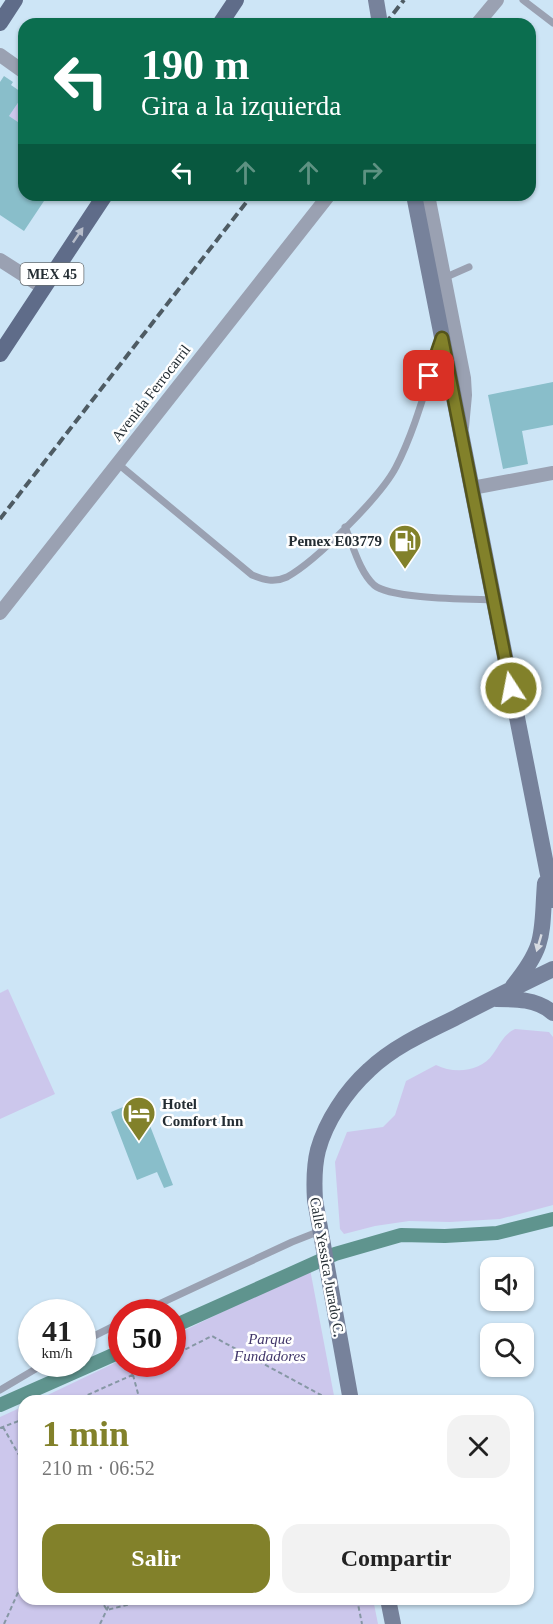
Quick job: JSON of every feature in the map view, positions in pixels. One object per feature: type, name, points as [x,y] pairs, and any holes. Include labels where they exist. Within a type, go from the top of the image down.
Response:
[{"type":"main road","points":[[0,23],[15,0]]},
{"type":"main road","points":[[223,18],[236,0]]},
{"type":"main road","points":[[376,0],[379,18]]},
{"type":"main road","name":"MEX 45","points":[[0,354],[101,201]]},
{"type":"main road","points":[[415,201],[553,900]]},
{"type":"main road","points":[[510,990],[530,964],[540,943],[546,864]]},
{"type":"main road","name":"Calle Yessica Jurado C.","points":[[350,1395],[315,1200],[314,1177],[318,1152],[325,1131],[351,1090],[369,1070],[391,1053],[428,1031],[553,969]]},
{"type":"main road","points":[[492,999],[529,1001],[553,1012]]},
{"type":"main road","points":[[389,1605],[393,1624]]},
{"type":"street","points":[[482,18],[497,0]]},
{"type":"street","points":[[0,55],[18,68]]},
{"type":"street","name":"Avenida Ferrocarril","points":[[0,613],[324,201]]},
{"type":"street","points":[[429,201],[464,378],[465,395],[461,432]]},
{"type":"street","points":[[0,260],[44,288]]},
{"type":"street","points":[[472,488],[553,473]]},
{"type":"lane","points":[[523,0],[553,23]]},
{"type":"lane","points":[[444,278],[470,267]]},
{"type":"lane","points":[[117,463],[252,575],[266,581],[286,577],[345,527],[385,484],[395,469],[405,447],[442,338]]},
{"type":"lane","points":[[345,527],[363,569],[374,585],[380,588],[426,596],[494,600]]},
{"type":"lane","points":[[170,1299],[320,1231]]},
{"type":"lane","points":[[0,1390],[22,1377]]},
{"type":"path","points":[[186,1349],[212,1336],[321,1395]]},
{"type":"path","points":[[90,1395],[129,1377]]},
{"type":"path","points":[[134,1377],[138,1395]]},
{"type":"path","points":[[18,1421],[1,1428],[18,1455]]},
{"type":"path","points":[[4,1624],[18,1592]]},
{"type":"path","points":[[104,1605],[107,1610]]},
{"type":"path","points":[[100,1624],[109,1605]]},
{"type":"path","points":[[107,1610],[127,1605]]},
{"type":"path","points":[[358,1605],[362,1624]]},
{"type":"green space","points":[[18,103],[18,122],[9,116]]},
{"type":"green space","points":[[8,989],[55,1094],[0,1119],[0,993]]},
{"type":"green space","points":[[515,1029],[549,1032],[553,1037],[553,1205],[500,1219],[450,1222],[409,1221],[344,1234],[340,1229],[335,1162],[347,1132],[383,1127],[395,1115],[406,1081],[436,1065],[451,1070],[467,1070],[482,1065],[505,1036]]},
{"type":"green space","name":"Parque Fundadores","points":[[310,1269],[334,1395],[48,1395],[85,1377],[96,1377],[96,1372],[108,1366],[108,1377],[186,1377],[186,1330]]},
{"type":"green space","points":[[18,1409],[18,1605],[374,1605],[378,1624],[0,1624],[0,1417]]},
{"type":"building","points":[[4,76],[13,82],[11,85],[18,90],[18,103],[9,116],[18,122],[18,201],[44,201],[24,231],[0,215],[0,82]]},
{"type":"building","points":[[553,382],[553,425],[522,431],[528,464],[503,469],[488,395]]},
{"type":"building","name":"Hotel Comfort Inn","points":[[140,1100],[173,1185],[164,1188],[157,1172],[137,1180],[111,1112]]},
{"type":"waterway","points":[[186,1321],[335,1254],[401,1235],[445,1236],[497,1233],[553,1219]]},
{"type":"waterway","points":[[23,1395],[108,1357]]},
{"type":"waterway","points":[[0,1405],[18,1397]]},
{"type":"railway","points":[[390,18],[404,0]]},
{"type":"railway","points":[[0,519],[247,201]]},
{"type":"place","name":"Pemex E03779","points":[[405,570]]},
{"type":"place","name":"Hotel Comfort Inn","points":[[139,1142]]},
{"type":"route","points":[[429,376],[442,338],[511,688]]}]
